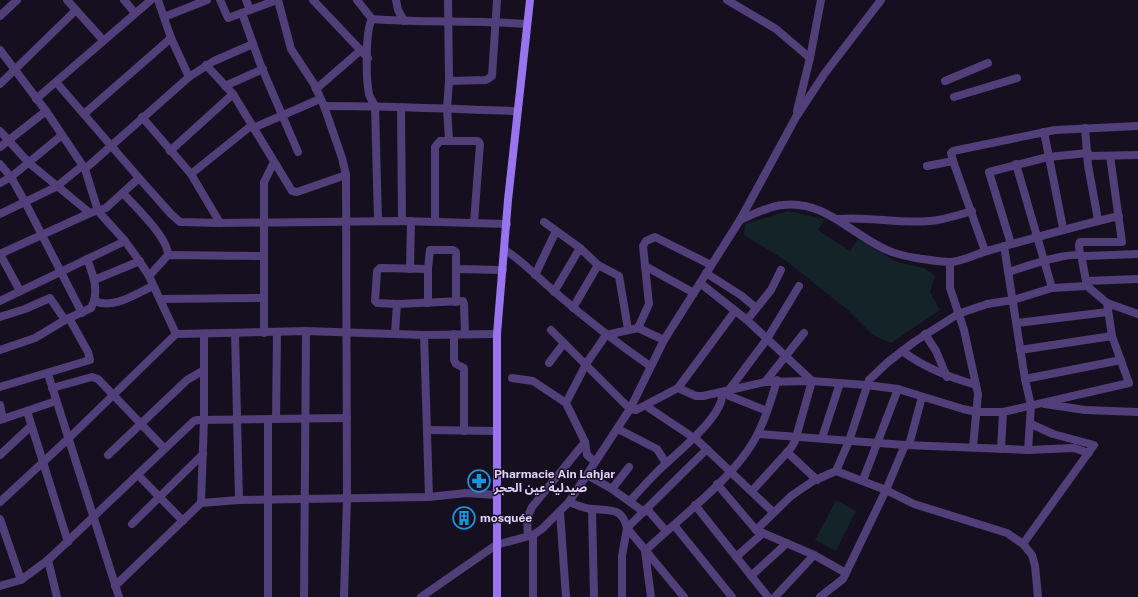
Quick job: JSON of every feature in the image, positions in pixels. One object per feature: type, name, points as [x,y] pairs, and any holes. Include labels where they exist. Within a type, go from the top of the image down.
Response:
[{"type":"main road","points":[[497,597],[497,334],[517,111],[530,0]]},
{"type":"street","points":[[0,16],[17,0]]},
{"type":"street","points":[[67,0],[103,40]]},
{"type":"street","points":[[124,0],[135,13]]},
{"type":"street","points":[[36,99],[151,0]]},
{"type":"street","points":[[158,0],[171,38],[189,78]]},
{"type":"street","points":[[164,17],[207,0]]},
{"type":"street","points":[[220,0],[227,18],[279,1],[291,49],[316,89],[322,102],[346,175],[345,332],[347,498],[344,597]]},
{"type":"street","points":[[246,0],[250,10]]},
{"type":"street","points":[[313,0],[368,58]]},
{"type":"street","points":[[357,0],[372,19],[527,24]]},
{"type":"street","points":[[396,0],[398,10],[404,21]]},
{"type":"street","points":[[448,0],[449,81],[447,108],[449,140]]},
{"type":"street","points":[[449,81],[486,80],[491,78],[497,0]]},
{"type":"street","points":[[727,0],[776,29],[810,58]]},
{"type":"street","points":[[796,117],[810,58],[821,0]]},
{"type":"street","points":[[426,595],[496,545],[530,535],[542,529],[569,502],[630,409],[664,340],[740,220],[796,117],[825,73],[881,0]]},
{"type":"street","points":[[0,84],[76,10]]},
{"type":"street","points":[[242,13],[263,69],[298,152]]},
{"type":"street","points":[[372,19],[368,32],[369,93],[375,106],[378,221]]},
{"type":"street","points":[[84,114],[171,38]]},
{"type":"street","points":[[0,214],[56,187],[84,168],[112,146],[142,117],[206,65],[253,44]]},
{"type":"street","points":[[0,50],[46,111],[84,168],[94,212]]},
{"type":"street","points":[[316,89],[361,50]]},
{"type":"street","points":[[945,81],[988,63]]},
{"type":"street","points":[[206,65],[233,94],[294,192],[346,175]]},
{"type":"street","points":[[225,86],[263,69]]},
{"type":"street","points":[[954,98],[1018,78]]},
{"type":"street","points":[[56,82],[139,178],[180,222],[406,221],[507,224]]},
{"type":"street","points":[[170,151],[233,94]]},
{"type":"street","points":[[191,174],[253,127],[283,114],[322,102],[401,108],[517,111]]},
{"type":"street","points":[[401,108],[406,221],[410,269]]},
{"type":"street","points":[[0,147],[46,111]]},
{"type":"street","points":[[142,117],[191,174],[220,223]]},
{"type":"street","points":[[985,251],[953,161],[951,153],[953,151],[1044,132],[1085,128],[1138,126]]},
{"type":"street","points":[[1085,128],[1088,165],[1098,220]]},
{"type":"street","points":[[0,131],[29,163],[56,187],[94,212],[125,241],[149,276],[176,334]]},
{"type":"street","points":[[1044,132],[1063,228]]},
{"type":"street","points":[[0,183],[11,177],[62,135]]},
{"type":"street","points":[[435,222],[435,150],[440,141],[449,140],[478,141],[480,144],[474,222]]},
{"type":"street","points":[[1028,450],[1031,424],[1031,406],[1020,350],[1008,272],[1007,246],[989,172],[1048,157],[1138,155]]},
{"type":"street","points":[[678,388],[696,396],[778,380],[840,383],[898,389],[947,406],[978,412],[1003,412],[1129,383],[1112,336],[1107,308],[1086,284],[1079,245],[1080,242],[1122,242],[1110,156]]},
{"type":"street","points":[[927,166],[953,161]]},
{"type":"street","points":[[264,333],[264,182],[274,162]]},
{"type":"street","points":[[0,164],[11,177],[25,202],[82,313]]},
{"type":"street","points":[[1016,164],[1052,288]]},
{"type":"street","points":[[20,291],[0,254],[106,208],[139,178]]},
{"type":"street","points":[[123,193],[159,234],[166,246],[168,255]]},
{"type":"street","points":[[740,220],[774,207],[784,205],[816,208],[838,219],[867,239],[898,254],[950,262],[985,251],[1038,238],[1063,228],[1119,216]]},
{"type":"street","points":[[838,219],[853,218],[889,221],[931,221],[972,211]]},
{"type":"street","points":[[544,222],[580,248],[598,265],[618,276],[628,329]]},
{"type":"street","points":[[535,275],[556,231]]},
{"type":"street","points":[[638,328],[649,304],[643,246],[646,241],[655,237],[708,269],[756,308]]},
{"type":"street","points":[[0,301],[125,241]]},
{"type":"street","points":[[554,292],[580,248]]},
{"type":"street","points":[[428,303],[429,251],[453,250],[456,253],[456,302]]},
{"type":"street","points":[[505,250],[524,264],[554,292],[606,335],[650,366]]},
{"type":"street","points":[[1008,272],[1065,256],[1138,254]]},
{"type":"street","points":[[149,276],[168,255],[264,256]]},
{"type":"street","points":[[0,350],[35,338],[67,319],[92,308],[95,302],[94,280],[87,259]]},
{"type":"street","points":[[94,280],[140,261]]},
{"type":"street","points":[[950,262],[950,288],[964,330],[976,385],[978,412],[973,447]]},
{"type":"street","points":[[573,308],[598,265]]},
{"type":"street","points":[[645,266],[694,293]]},
{"type":"street","points":[[428,269],[380,268],[377,271],[375,301],[377,303],[397,304],[462,301],[464,304],[465,334]]},
{"type":"street","points":[[456,269],[503,270]]},
{"type":"street","points":[[747,320],[771,290],[781,270]]},
{"type":"street","points":[[736,557],[759,531],[773,512],[791,496],[817,480],[836,471],[849,441],[866,385],[872,375],[925,334],[958,314],[987,304],[1013,300],[1052,288],[1138,279]]},
{"type":"street","points":[[700,283],[747,320],[812,382]]},
{"type":"street","points":[[95,302],[110,304],[153,286]]},
{"type":"street","points":[[630,501],[666,463],[694,439],[720,404],[725,391],[767,338],[799,286]]},
{"type":"street","points":[[0,317],[50,298],[67,319],[90,357],[88,362],[95,378],[164,448]]},
{"type":"street","points":[[160,299],[264,298]]},
{"type":"street","points":[[395,334],[397,304]]},
{"type":"street","points":[[1017,323],[1107,308],[1138,314]]},
{"type":"street","points":[[551,330],[630,409],[636,410],[678,388],[735,311]]},
{"type":"street","points":[[566,403],[586,364],[606,335],[638,328],[664,340]]},
{"type":"street","points":[[304,597],[306,331]]},
{"type":"street","points":[[0,502],[68,439],[176,334],[306,331],[424,335],[497,334]]},
{"type":"street","points":[[268,597],[267,499],[277,332]]},
{"type":"street","points":[[235,333],[239,500]]},
{"type":"street","points":[[766,382],[804,333]]},
{"type":"street","points":[[201,503],[204,419],[204,334]]},
{"type":"street","points":[[454,334],[454,360],[456,364],[464,368],[464,431]]},
{"type":"street","points":[[925,334],[936,351],[947,377]]},
{"type":"street","points":[[424,335],[429,497]]},
{"type":"street","points":[[1020,350],[1044,348],[1112,336]]},
{"type":"street","points":[[549,363],[564,343]]},
{"type":"street","points":[[902,351],[912,359],[947,377],[976,385]]},
{"type":"street","points":[[1025,379],[1121,360]]},
{"type":"street","points":[[0,387],[88,362]]},
{"type":"street","points":[[108,455],[187,380],[204,370]]},
{"type":"street","points":[[48,374],[92,519],[119,597]]},
{"type":"street","points":[[52,388],[95,378]]},
{"type":"street","points":[[512,378],[533,381],[566,403],[585,442],[587,455],[595,462]]},
{"type":"street","points":[[645,552],[666,530],[674,525],[717,484],[746,453],[758,434],[778,380]]},
{"type":"street","points":[[752,491],[795,441],[812,382]]},
{"type":"street","points":[[822,438],[840,383]]},
{"type":"street","points":[[863,480],[898,389]]},
{"type":"street","points":[[725,391],[729,396],[767,410]]},
{"type":"street","points":[[820,597],[844,579],[907,445],[922,397]]},
{"type":"street","points":[[0,405],[1,419],[56,402]]},
{"type":"street","points":[[1043,404],[1072,409],[1138,412]]},
{"type":"street","points":[[646,406],[706,449],[773,512]]},
{"type":"street","points":[[27,411],[68,542]]},
{"type":"street","points":[[1001,449],[1003,412]]},
{"type":"street","points":[[0,586],[21,580],[48,560],[138,475],[164,448],[194,422],[204,419],[238,420],[347,418]]},
{"type":"street","points":[[1023,544],[1094,445],[1053,434],[1031,424]]},
{"type":"street","points":[[0,455],[31,426]]},
{"type":"street","points":[[618,429],[657,449],[666,463]]},
{"type":"street","points":[[427,430],[496,431]]},
{"type":"street","points":[[758,434],[822,438],[878,444],[1028,450],[1074,448],[1089,453]]},
{"type":"street","points":[[533,597],[530,535],[526,518],[585,442]]},
{"type":"street","points":[[622,597],[622,556],[627,528],[706,449]]},
{"type":"street","points":[[787,452],[817,480]]},
{"type":"street","points":[[132,524],[203,454]]},
{"type":"street","points":[[612,489],[629,468]]},
{"type":"street","points":[[836,471],[863,480],[914,504],[1007,533],[1023,544],[1032,554],[1035,566],[1038,597]]},
{"type":"street","points":[[138,475],[183,521]]},
{"type":"street","points":[[587,475],[646,510],[666,530]]},
{"type":"street","points":[[717,484],[759,531],[814,555],[846,573]]},
{"type":"street","points":[[115,586],[201,503],[267,499],[429,497],[466,493],[496,495]]},
{"type":"street","points":[[569,502],[592,509],[614,510],[619,512],[627,528],[645,552],[684,597]]},
{"type":"street","points":[[695,505],[768,597]]},
{"type":"street","points":[[592,509],[594,597]]},
{"type":"street","points":[[560,512],[566,597]]},
{"type":"street","points":[[0,519],[21,580]]},
{"type":"street","points":[[674,525],[732,597]]},
{"type":"street","points":[[751,576],[787,543]]},
{"type":"street","points":[[645,552],[651,597]]},
{"type":"street","points":[[775,597],[814,555]]},
{"type":"street","points":[[48,560],[57,597]]},
{"type":"shaded area","points":[[788,211],[825,219],[818,230],[850,251],[858,239],[897,262],[924,268],[935,276],[930,292],[940,310],[891,343],[873,335],[849,311],[785,260],[744,235],[745,224]]},
{"type":"shaded area","points":[[836,500],[856,511],[836,551],[815,540]]},
{"type":"place","name":"Pharmacie Ain Lahjar صيدلية عين الحجر","points":[[479,481]]},
{"type":"place","name":"mosquée","points":[[464,518]]}]
